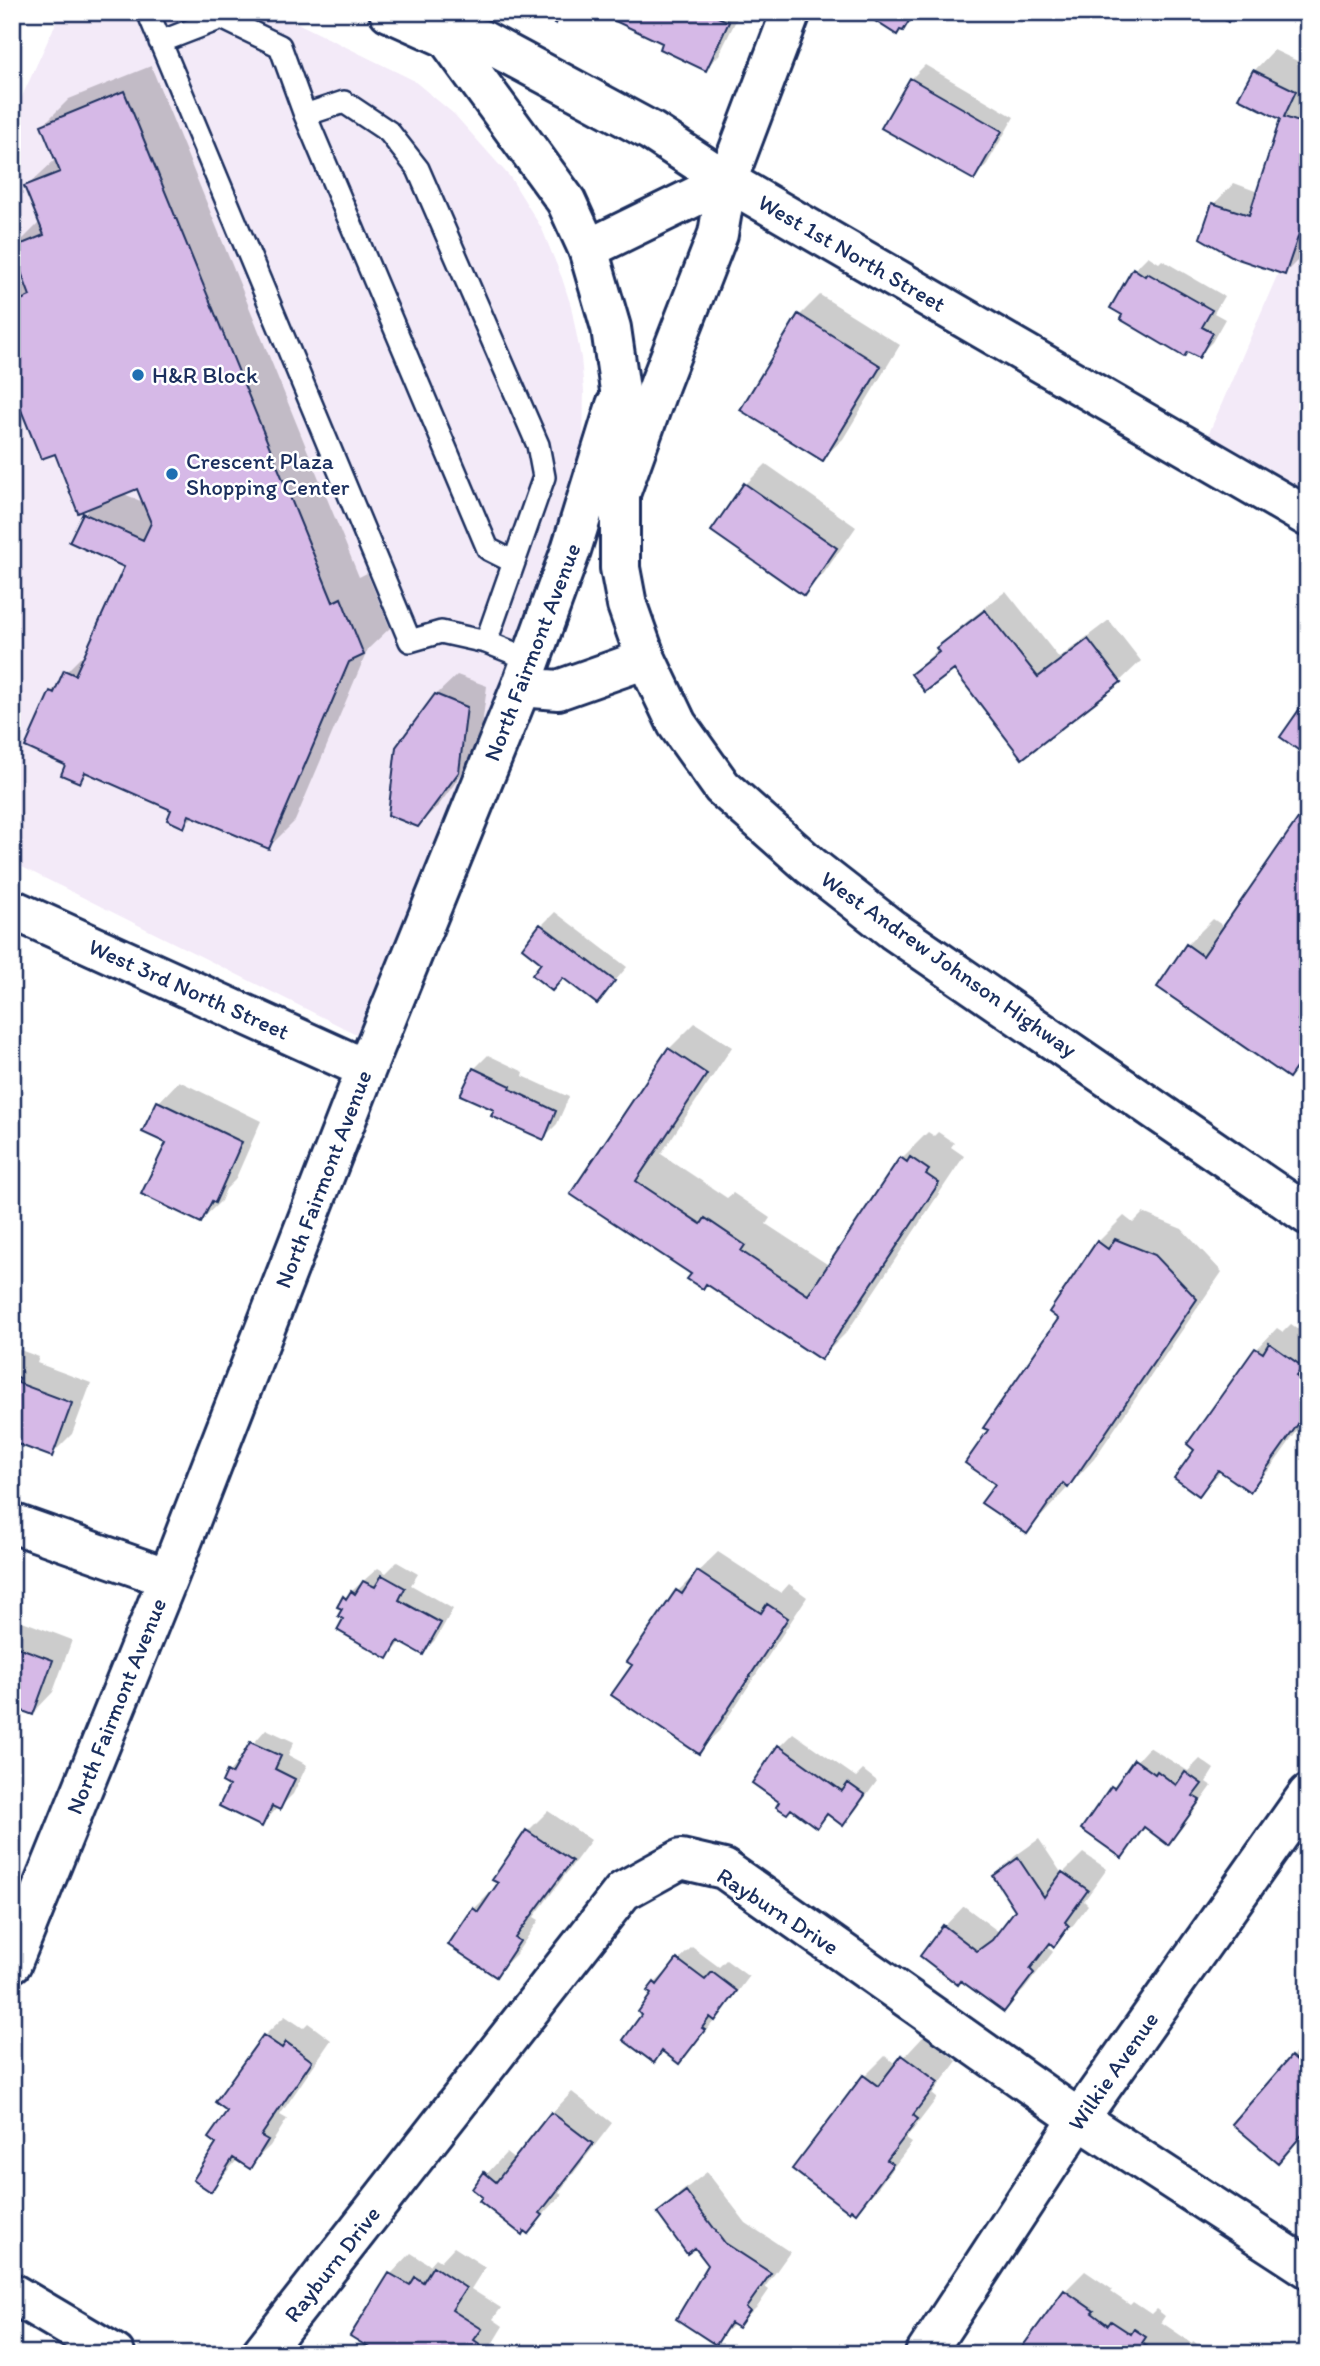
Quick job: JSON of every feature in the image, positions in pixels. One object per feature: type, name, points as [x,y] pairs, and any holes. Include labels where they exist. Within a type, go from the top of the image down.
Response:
[{"type":"street","name":"West 1st North Street","points":[[389,12],[447,38],[480,39],[651,131],[727,181],[1308,517]]},
{"type":"street","points":[[620,495],[719,234],[727,181],[791,12]]},
{"type":"street","name":"West Andrew Johnson Highway","points":[[447,38],[566,201],[588,249],[611,328],[620,390],[622,580],[626,605],[646,659],[677,724],[722,787],[811,866],[893,930],[1308,1215]]},
{"type":"street","points":[[588,249],[727,181]]},
{"type":"street","name":"North Fairmont Avenue","points":[[15,1949],[168,1578],[366,1069],[526,674],[571,550],[620,390]]},
{"type":"street","points":[[526,674],[558,690],[646,659]]},
{"type":"street","name":"West 3rd North Street","points":[[12,909],[366,1069]]},
{"type":"street","points":[[12,1524],[168,1578]]},
{"type":"street","name":"Wilkie Avenue","points":[[925,2354],[1079,2119],[1308,1794]]},
{"type":"street","name":"Rayburn Drive","points":[[261,2354],[623,1891],[681,1859],[724,1869],[1079,2119],[1308,2267]]},
{"type":"street","points":[[12,2293],[115,2354]]},
{"type":"lane","points":[[148,12],[410,641],[441,632],[486,642],[526,674]]},
{"type":"lane","points":[[160,43],[222,18],[280,46],[305,115],[488,549],[514,562]]},
{"type":"lane","points":[[305,115],[344,102],[389,132],[418,169],[538,445],[544,477],[486,642]]},
{"type":"shaded area","points":[[61,12],[275,12],[413,80],[454,114],[510,177],[542,229],[571,306],[584,391],[583,443],[572,499],[555,553],[360,1036],[12,862],[12,118]]},
{"type":"shaded area","points":[[1308,204],[1308,517],[1200,454]]},
{"type":"building","points":[[530,12],[561,12],[556,24]]},
{"type":"building","points":[[619,12],[707,12],[729,22],[706,71],[660,49],[662,43],[615,21]]},
{"type":"building","points":[[861,12],[918,12],[897,35]]},
{"type":"building","points":[[1214,12],[1235,12],[1228,22]]},
{"type":"building","points":[[1253,70],[1296,91],[1284,117],[1308,125],[1308,208],[1285,275],[1235,258],[1200,238],[1212,203],[1249,215],[1280,119],[1238,98]]},
{"type":"building","points":[[910,78],[1002,131],[974,180],[881,128]]},
{"type":"building","name":"Crescent Plaza Shopping Center","points":[[124,91],[333,602],[341,598],[364,655],[349,662],[269,849],[189,815],[184,828],[167,820],[171,810],[85,772],[80,783],[61,775],[65,765],[25,747],[50,691],[54,693],[64,670],[75,675],[124,567],[69,542],[83,513],[143,540],[151,523],[137,489],[78,513],[55,454],[41,459],[12,388],[12,361],[18,359],[12,345],[12,304],[30,296],[12,248],[44,235],[24,186],[60,172],[41,125]]},
{"type":"building","points":[[1133,268],[1145,276],[1147,273],[1212,310],[1202,327],[1213,333],[1199,358],[1187,352],[1184,357],[1120,319],[1122,315],[1110,308]]},
{"type":"building","points":[[798,314],[881,366],[823,461],[740,410]]},
{"type":"building","points":[[744,483],[837,548],[804,596],[711,531]]},
{"type":"building","points":[[985,610],[1038,677],[1088,639],[1121,682],[1022,759],[954,670],[925,692],[911,674],[939,652],[936,648]]},
{"type":"building","points":[[435,694],[467,707],[459,772],[418,827],[388,815],[396,747]]},
{"type":"building","points":[[1308,697],[1308,757],[1280,737]]},
{"type":"building","points":[[1308,804],[1308,1006],[1298,1020],[1308,1027],[1308,1051],[1289,1078],[1157,987],[1186,944],[1203,956]]},
{"type":"building","points":[[540,924],[615,981],[597,1004],[563,978],[552,991],[532,975],[541,963],[522,948]]},
{"type":"building","points":[[668,1048],[707,1074],[636,1181],[701,1224],[705,1218],[745,1245],[741,1251],[808,1295],[900,1157],[907,1162],[910,1157],[929,1170],[926,1174],[939,1183],[821,1360],[706,1284],[703,1289],[687,1279],[691,1274],[570,1194]]},
{"type":"building","points":[[473,1068],[556,1111],[544,1140],[491,1116],[494,1110],[460,1095]]},
{"type":"building","points":[[157,1101],[242,1142],[215,1203],[212,1201],[201,1223],[141,1194],[166,1143],[142,1132]]},
{"type":"building","points":[[1115,1239],[1155,1255],[1197,1299],[1068,1488],[1063,1483],[1027,1534],[981,1503],[995,1484],[965,1463],[988,1430],[983,1428],[1058,1319],[1049,1312],[1097,1241],[1108,1249]]},
{"type":"building","points":[[1269,1343],[1303,1367],[1296,1376],[1308,1385],[1308,1410],[1250,1492],[1218,1470],[1199,1496],[1174,1478],[1194,1450],[1187,1444],[1255,1348],[1263,1353]]},
{"type":"building","points":[[12,1375],[20,1378],[18,1383],[72,1403],[52,1457],[12,1442]]},
{"type":"building","points":[[697,1571],[761,1613],[767,1604],[788,1618],[699,1754],[611,1695],[632,1665],[627,1662],[676,1590],[682,1594]]},
{"type":"building","points":[[382,1575],[405,1588],[399,1600],[441,1623],[423,1655],[398,1641],[388,1659],[337,1630],[343,1619],[338,1616],[342,1609],[337,1607],[343,1596],[346,1599],[351,1591],[355,1594],[363,1581],[375,1587]]},
{"type":"building","points":[[12,1645],[53,1660],[33,1715],[12,1707]]},
{"type":"building","points":[[250,1742],[281,1756],[275,1769],[295,1779],[280,1810],[272,1806],[262,1827],[219,1806],[229,1786],[222,1782],[227,1771],[232,1774]]},
{"type":"building","points":[[778,1745],[842,1791],[848,1783],[865,1795],[843,1826],[827,1814],[817,1828],[791,1809],[787,1814],[776,1807],[779,1802],[752,1783]]},
{"type":"building","points":[[1134,1759],[1176,1785],[1185,1772],[1202,1784],[1193,1796],[1200,1800],[1168,1845],[1144,1827],[1122,1858],[1081,1829]]},
{"type":"building","points":[[526,1830],[572,1861],[515,1938],[520,1941],[496,1977],[448,1945],[473,1908],[478,1912],[498,1883],[492,1880]]},
{"type":"building","points":[[1018,1858],[1044,1897],[1062,1872],[1088,1890],[1065,1922],[1069,1926],[1054,1947],[1050,1943],[1030,1969],[1034,1973],[1004,2012],[961,1981],[958,1985],[920,1956],[943,1925],[977,1951],[992,1940],[1015,1910],[993,1876]]},
{"type":"building","points":[[677,1959],[705,1980],[712,1972],[737,1991],[715,2021],[710,2017],[702,2028],[705,2030],[679,2064],[662,2051],[654,2063],[623,2040],[641,2015],[638,2012],[651,1994],[647,1991],[654,1982],[657,1985]]},
{"type":"building","points":[[263,2035],[282,2048],[286,2042],[312,2061],[261,2136],[268,2140],[250,2169],[233,2158],[211,2192],[193,2180],[216,2144],[208,2138],[227,2111],[215,2102]]},
{"type":"building","points":[[902,2055],[938,2082],[913,2115],[918,2119],[887,2160],[893,2164],[856,2213],[851,2209],[849,2212],[792,2169],[863,2075],[878,2086]]},
{"type":"building","points":[[1308,2055],[1308,2128],[1278,2163],[1232,2124],[1291,2056],[1300,2064]]},
{"type":"building","points":[[551,2112],[593,2144],[540,2213],[543,2215],[528,2234],[524,2231],[522,2235],[479,2201],[482,2197],[472,2189],[484,2172],[496,2182]]},
{"type":"building","points":[[686,2191],[725,2243],[771,2273],[746,2308],[750,2311],[738,2328],[730,2323],[716,2345],[676,2319],[708,2265],[695,2248],[687,2254],[657,2213]]},
{"type":"building","points":[[433,2266],[466,2288],[452,2310],[482,2329],[474,2340],[484,2347],[480,2354],[375,2354],[376,2352],[350,2336],[389,2273],[410,2285],[415,2277],[423,2282]]},
{"type":"building","points":[[1064,2290],[1094,2311],[1092,2313],[1108,2325],[1111,2321],[1131,2334],[1134,2329],[1146,2337],[1142,2343],[1158,2354],[1017,2354]]},
{"type":"place","name":"H&R Block","points":[[138,375]]},
{"type":"place","name":"Crescent Plaza Shopping Center","points":[[172,474]]}]
